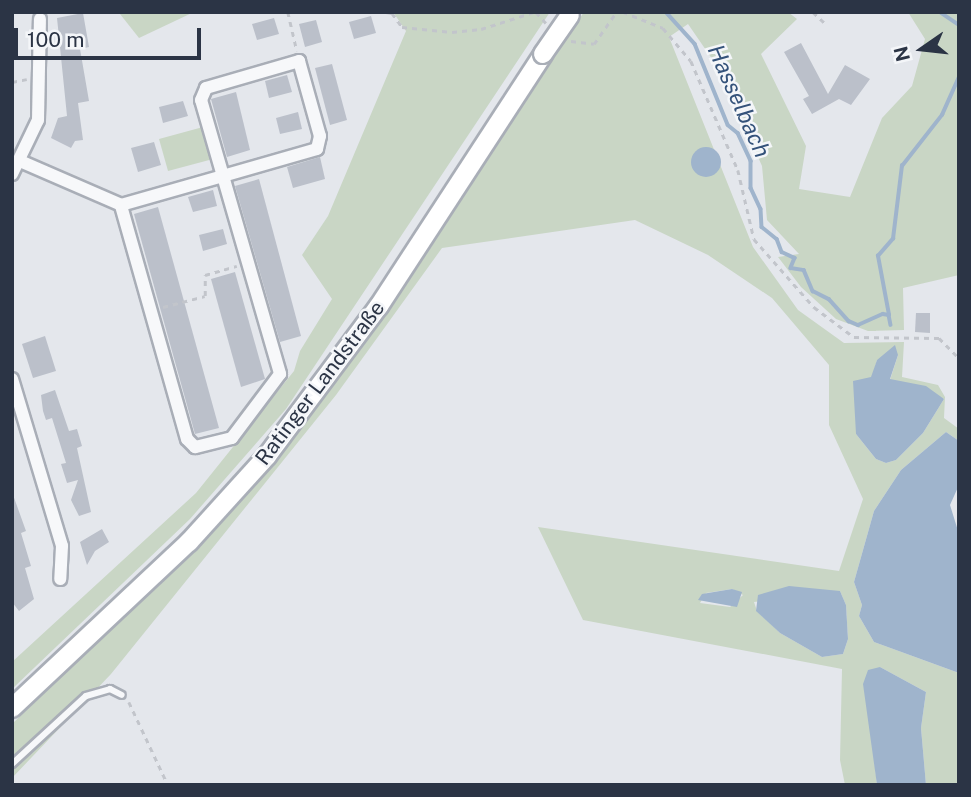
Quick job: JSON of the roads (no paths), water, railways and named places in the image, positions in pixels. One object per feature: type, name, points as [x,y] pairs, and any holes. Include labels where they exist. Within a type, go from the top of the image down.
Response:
[{"type":"main road","name":"Ratinger Landstraße","points":[[12,708],[189,542],[267,456],[379,306],[571,14]]},
{"type":"street","points":[[12,174],[34,133],[40,104],[40,19]]},
{"type":"street","points":[[20,161],[121,205],[223,176],[317,149],[320,136],[299,61],[206,88],[201,100],[223,176],[279,380],[232,438],[200,447],[190,444],[121,205]]},
{"type":"street","points":[[12,379],[62,546],[60,579]]},
{"type":"lane","points":[[12,764],[86,696],[110,690],[122,695]]},
{"type":"water","points":[[706,147],[717,151],[721,162],[717,173],[706,177],[695,173],[691,162],[695,151]]},
{"type":"water","points":[[895,345],[898,355],[890,379],[926,386],[944,399],[923,433],[896,460],[886,463],[876,459],[856,434],[853,381],[871,377],[877,360]]},
{"type":"water","points":[[946,432],[959,441],[959,485],[950,505],[959,534],[959,673],[874,642],[859,616],[862,605],[854,582],[874,511],[901,470]]},
{"type":"water","points":[[789,586],[840,591],[846,605],[848,639],[843,654],[822,657],[780,633],[756,611],[758,595]]},
{"type":"water","points":[[732,589],[742,592],[737,607],[698,600],[702,594]]},
{"type":"water","points":[[880,667],[926,692],[921,728],[926,785],[877,785],[863,684],[868,670]]},
{"type":"waterway","name":"Hasselbach","points":[[666,12],[695,44],[728,125],[738,133],[751,161],[751,188],[761,209],[762,227],[777,239],[782,252],[795,258],[791,268],[804,270],[813,291],[829,299],[849,321],[858,325],[883,314],[889,315],[891,325]]},
{"type":"waterway","points":[[940,12],[959,25]]},
{"type":"waterway","points":[[889,315],[878,256],[893,239],[902,166],[942,115],[959,77]]}]
